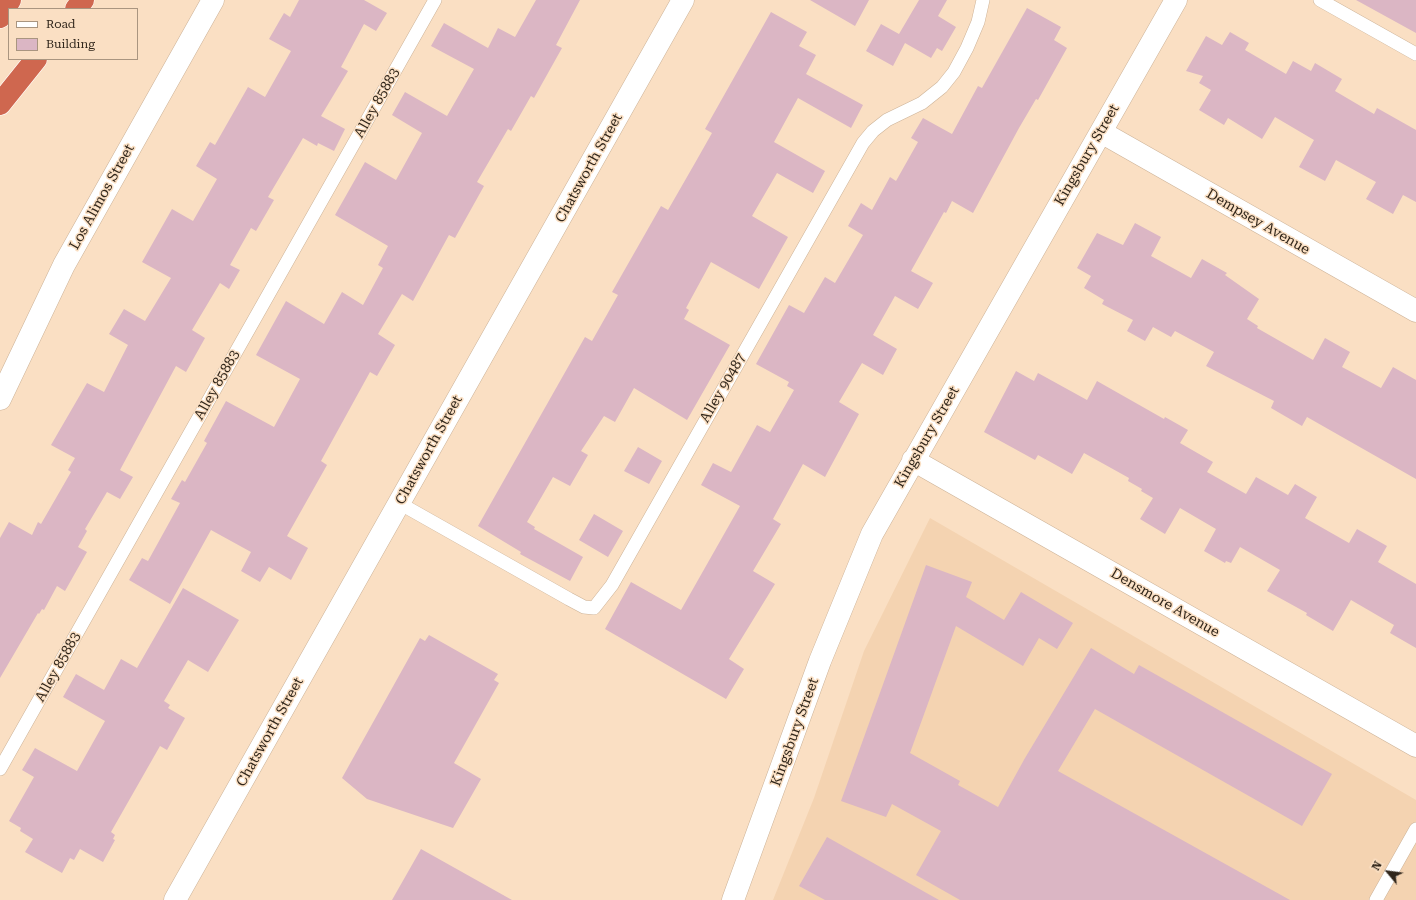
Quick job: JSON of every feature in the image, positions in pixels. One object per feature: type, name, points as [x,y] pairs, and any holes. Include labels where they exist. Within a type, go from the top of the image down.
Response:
[{"type":"highway","points":[[0,17],[10,0]]},
{"type":"highway","points":[[77,8],[83,0]]},
{"type":"highway","points":[[0,104],[35,60]]},
{"type":"street","name":"Los Alimos Street","points":[[0,399],[64,265],[213,0]]},
{"type":"street","name":"Chatsworth Street","points":[[175,900],[683,0]]},
{"type":"street","name":"Kingsbury Street","points":[[733,900],[820,661],[869,541],[913,460],[1176,0]]},
{"type":"street","name":"Dempsey Avenue","points":[[1101,132],[1416,311]]},
{"type":"street","name":"Densmore Avenue","points":[[913,460],[1416,746]]},
{"type":"lane","name":"Alley 85883","points":[[0,769],[435,0]]},
{"type":"lane","name":"Alley 90487","points":[[399,503],[569,599],[584,607],[594,608],[612,585],[863,143],[873,131],[887,120],[922,103],[942,87],[954,72],[967,48],[978,22],[983,0]]},
{"type":"lane","points":[[1320,0],[1416,54]]},
{"type":"lane","points":[[1376,900],[1416,829]]},
{"type":"shaded area","points":[[930,518],[1416,800],[1416,900],[773,900],[814,798],[864,651]]},
{"type":"building","points":[[299,0],[364,0],[387,13],[376,31],[364,24],[341,67],[348,71],[321,116],[345,129],[334,151],[318,143],[317,146],[303,138],[268,197],[274,200],[256,231],[251,228],[230,265],[240,270],[229,289],[220,283],[192,330],[205,338],[186,372],[176,366],[120,470],[133,477],[120,499],[107,492],[85,529],[87,531],[78,547],[87,552],[65,591],[57,586],[44,610],[42,609],[39,614],[38,613],[0,678],[0,538],[9,522],[32,535],[38,522],[41,524],[71,472],[68,470],[75,458],[51,445],[87,383],[104,392],[128,345],[109,334],[124,309],[145,321],[171,278],[142,262],[172,209],[193,221],[217,179],[196,166],[210,142],[215,145],[248,87],[265,97],[291,51],[269,39],[284,13],[290,17]]},
{"type":"building","points":[[536,0],[580,0],[556,45],[562,48],[534,98],[531,96],[511,131],[508,129],[477,182],[484,186],[455,238],[449,235],[413,301],[402,294],[378,334],[395,345],[377,376],[370,372],[321,461],[327,465],[287,536],[308,548],[291,580],[269,567],[260,582],[241,571],[251,552],[211,530],[170,604],[129,580],[142,558],[148,561],[180,503],[171,499],[182,480],[185,482],[207,443],[204,441],[226,401],[274,427],[300,379],[256,355],[286,301],[324,324],[342,292],[363,305],[383,268],[378,265],[388,246],[335,215],[365,162],[396,180],[422,133],[392,115],[405,92],[447,116],[474,69],[431,46],[444,23],[488,48],[498,28],[515,37]]},
{"type":"building","points":[[810,0],[869,0],[855,26]]},
{"type":"building","points":[[919,0],[947,0],[938,16],[956,27],[942,51],[937,48],[931,58],[905,43],[893,66],[866,51],[881,24],[899,34]]},
{"type":"building","points":[[1356,0],[1416,0],[1416,33]]},
{"type":"building","points":[[1027,8],[1061,27],[1054,40],[1067,48],[1038,100],[1036,99],[1019,128],[973,213],[952,201],[946,213],[944,212],[911,271],[933,283],[918,309],[895,296],[873,335],[897,349],[883,375],[862,363],[839,402],[859,414],[825,477],[803,464],[773,519],[781,524],[753,571],[775,584],[729,659],[744,669],[726,699],[605,629],[631,582],[681,610],[740,506],[701,485],[713,463],[731,472],[757,425],[770,432],[794,390],[787,386],[789,382],[756,364],[789,305],[804,313],[825,277],[835,283],[863,235],[848,226],[861,203],[872,210],[890,177],[896,181],[918,142],[911,138],[923,118],[952,134],[978,86],[982,88]]},
{"type":"building","points":[[771,12],[807,32],[799,46],[816,55],[806,74],[863,105],[851,128],[798,98],[774,142],[825,171],[813,193],[777,173],[752,216],[788,237],[759,289],[711,262],[686,308],[689,310],[684,319],[730,345],[687,420],[634,388],[615,422],[604,416],[581,451],[588,455],[570,486],[553,477],[527,522],[535,527],[534,529],[583,557],[570,581],[520,554],[521,552],[478,526],[585,337],[592,341],[618,295],[612,292],[661,206],[668,210],[695,163],[712,133],[705,129]]},
{"type":"building","points":[[1230,32],[1249,43],[1245,50],[1286,74],[1293,61],[1311,71],[1315,63],[1342,79],[1335,91],[1374,114],[1377,108],[1416,130],[1416,202],[1403,195],[1393,214],[1366,199],[1376,182],[1336,160],[1325,181],[1299,167],[1314,140],[1275,117],[1262,139],[1228,118],[1224,125],[1199,110],[1211,90],[1199,83],[1203,76],[1186,71],[1206,36],[1222,45]]},
{"type":"building","points":[[1135,223],[1161,237],[1151,256],[1191,278],[1202,259],[1227,273],[1225,275],[1259,299],[1247,319],[1258,326],[1257,328],[1313,360],[1325,338],[1350,352],[1342,367],[1381,388],[1393,367],[1416,380],[1416,479],[1307,417],[1302,426],[1271,408],[1274,401],[1206,366],[1214,352],[1175,331],[1171,337],[1153,327],[1145,341],[1127,331],[1133,320],[1102,304],[1104,300],[1084,288],[1091,276],[1077,268],[1097,233],[1123,245]]},
{"type":"building","points":[[1016,371],[1034,381],[1038,373],[1087,400],[1097,381],[1164,419],[1165,417],[1188,430],[1180,443],[1213,462],[1207,472],[1246,494],[1256,477],[1288,495],[1295,484],[1317,497],[1305,518],[1349,543],[1357,529],[1387,546],[1378,562],[1416,584],[1416,648],[1390,633],[1394,625],[1351,600],[1333,631],[1306,615],[1307,613],[1267,591],[1280,570],[1240,547],[1231,563],[1226,561],[1225,563],[1204,551],[1216,529],[1180,508],[1165,534],[1140,519],[1153,498],[1141,491],[1142,489],[1128,481],[1129,478],[1084,453],[1072,474],[1038,455],[1035,460],[984,432]]},
{"type":"building","points":[[638,447],[662,461],[649,484],[624,471]]},
{"type":"building","points":[[594,514],[623,531],[608,557],[579,540]]},
{"type":"building","points":[[926,565],[972,582],[966,597],[1004,620],[1021,592],[1073,623],[1057,649],[1039,638],[1023,666],[956,626],[910,753],[960,781],[958,785],[998,807],[1025,758],[1091,648],[1134,674],[1139,665],[1332,774],[1302,826],[1095,709],[1058,771],[1290,900],[960,900],[916,875],[941,831],[892,804],[886,817],[841,801]]},
{"type":"building","points":[[183,588],[239,620],[208,672],[188,660],[164,701],[170,705],[168,708],[185,718],[167,750],[160,746],[111,832],[115,835],[113,839],[115,840],[103,862],[80,849],[74,860],[70,858],[62,873],[25,852],[33,839],[20,831],[21,828],[9,821],[34,777],[22,770],[35,748],[77,771],[105,721],[63,697],[76,674],[104,690],[121,659],[137,668]]},
{"type":"building","points":[[429,635],[498,674],[494,680],[499,683],[454,763],[481,779],[453,828],[367,799],[342,778],[420,638],[425,641]]},
{"type":"building","points":[[827,837],[939,900],[825,900],[799,886]]},
{"type":"building","points":[[421,849],[512,900],[392,900]]}]
